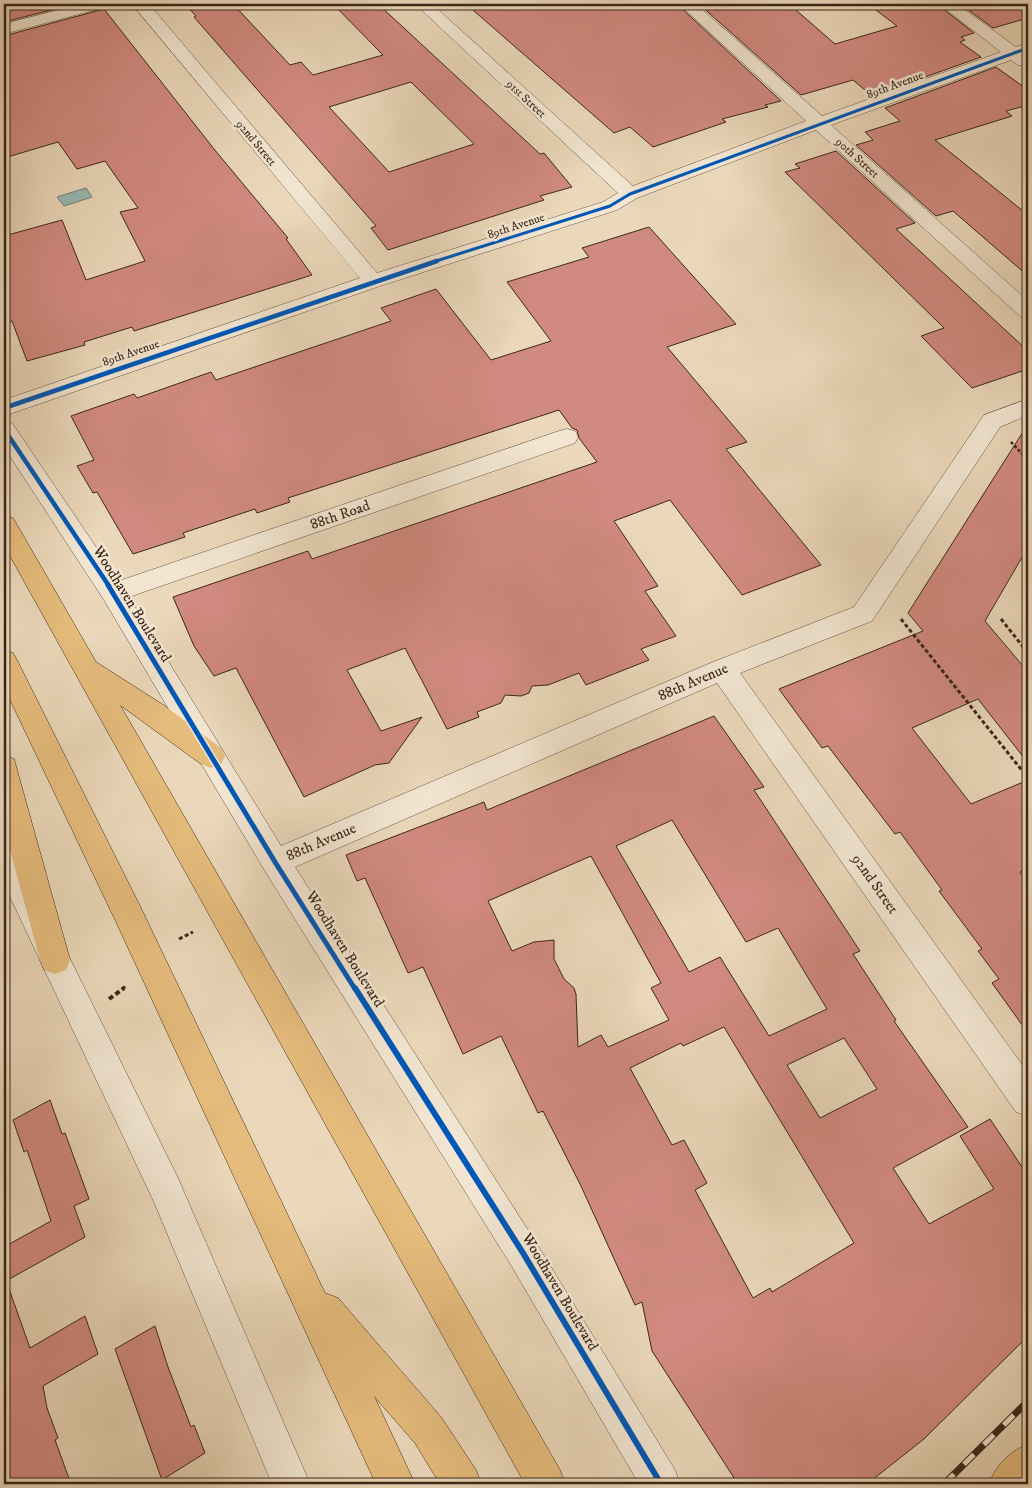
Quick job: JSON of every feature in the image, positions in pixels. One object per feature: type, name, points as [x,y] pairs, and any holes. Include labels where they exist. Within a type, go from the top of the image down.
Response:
[{"type":"main road","points":[[4,524],[209,884],[546,1484]]},
{"type":"main road","points":[[4,703],[6,665]]},
{"type":"main road","points":[[6,665],[130,916],[396,1484]]},
{"type":"main road","points":[[85,668],[155,714],[211,756]]},
{"type":"main road","points":[[4,767],[14,814],[36,887],[54,960]]},
{"type":"main road","points":[[303,1286],[428,1430],[462,1484]]},
{"type":"main road","points":[[1008,1484],[1028,1463]]},
{"type":"street","points":[[4,30],[100,4]]},
{"type":"street","name":"92nd Street","points":[[140,4],[373,281]]},
{"type":"street","name":"91st Street","points":[[422,4],[630,194]]},
{"type":"street","name":"90th Street","points":[[687,4],[1028,312]]},
{"type":"street","points":[[947,4],[1023,55]]},
{"type":"street","name":"89th Avenue","points":[[4,408],[373,281],[610,206],[630,194],[819,123],[1023,55]]},
{"type":"street","name":"88th Avenue","points":[[275,862],[722,669],[864,614],[992,421],[1028,408]]},
{"type":"street","name":"Woodhaven Boulevard","points":[[4,428],[113,594],[275,862],[523,1253],[661,1484]]},
{"type":"street","name":"88th Road","points":[[113,594],[567,437]]},
{"type":"street","name":"92nd Street","points":[[722,669],[1028,1100]]},
{"type":"street","points":[[4,854],[166,1190],[291,1484]]},
{"type":"path","points":[[1011,442],[1028,460]]},
{"type":"path","points":[[901,619],[1028,778]]},
{"type":"path","points":[[1000,619],[1028,652]]},
{"type":"path","points":[[179,939],[192,932]]},
{"type":"path","points":[[106,1000],[127,985]]},
{"type":"water","points":[[86,188],[92,197],[64,206],[57,197]]},
{"type":"building","points":[[4,4],[75,4],[4,22]]},
{"type":"building","points":[[185,4],[233,4],[290,65],[301,62],[313,75],[383,55],[333,4],[378,4],[540,154],[544,153],[572,187],[540,196],[544,200],[388,250],[371,228],[376,226],[194,17],[196,16]],"holes":[[[411,82],[474,144],[389,172],[329,107]]]},
{"type":"building","points":[[466,4],[677,4],[781,101],[765,105],[768,107],[722,119],[726,122],[653,147],[630,127],[614,133]]},
{"type":"building","points":[[699,4],[789,4],[835,44],[897,26],[868,4],[937,4],[974,33],[961,37],[965,40],[960,42],[981,57],[872,96],[853,80],[801,95]]},
{"type":"building","points":[[960,4],[1028,4],[1028,18],[993,28]]},
{"type":"building","points":[[104,9],[214,149],[288,238],[286,239],[312,275],[134,331],[132,327],[84,342],[85,345],[27,361],[12,321],[4,322],[4,236],[62,220],[86,280],[145,261],[120,212],[138,208],[105,161],[77,169],[58,142],[4,158],[4,36]]},
{"type":"building","points":[[996,67],[1028,90],[1028,105],[1006,111],[1012,116],[935,140],[1028,215],[1028,276],[953,211],[936,216],[856,145],[873,140],[865,132],[900,121],[885,108]]},
{"type":"building","points":[[836,151],[915,223],[896,229],[1028,351],[1028,369],[972,388],[921,336],[944,328],[785,172],[800,168],[795,164]]},
{"type":"building","points":[[649,227],[736,324],[667,347],[747,442],[726,449],[821,565],[742,595],[670,500],[614,521],[658,586],[645,591],[676,636],[641,649],[649,660],[586,685],[579,673],[548,685],[532,686],[529,693],[521,696],[505,695],[501,703],[477,712],[479,717],[447,729],[405,648],[347,670],[381,731],[422,717],[389,763],[375,765],[304,797],[236,668],[214,676],[194,646],[173,597],[308,551],[312,559],[597,462],[579,438],[577,430],[572,428],[559,410],[288,498],[290,502],[257,513],[255,509],[183,533],[185,537],[133,554],[97,492],[93,493],[77,466],[94,460],[71,416],[134,394],[137,398],[211,372],[216,380],[391,321],[381,308],[436,289],[491,360],[551,341],[507,282],[589,257],[582,248]]},
{"type":"building","points":[[1028,424],[1028,547],[985,621],[1028,672],[1028,763],[978,699],[912,728],[971,804],[1028,780],[1028,861],[1023,863],[1027,868],[1020,872],[1028,883],[1028,1033],[992,983],[999,979],[978,951],[982,949],[939,891],[942,890],[900,832],[895,834],[828,746],[822,748],[779,689],[923,631],[908,613]]},
{"type":"building","points":[[714,716],[764,787],[754,790],[860,951],[853,954],[896,1020],[894,1021],[968,1127],[893,1168],[929,1224],[994,1189],[960,1136],[990,1119],[1028,1176],[1028,1336],[924,1439],[867,1484],[738,1484],[652,1351],[642,1302],[635,1305],[581,1186],[543,1111],[538,1113],[501,1036],[463,1054],[423,967],[408,973],[365,878],[357,881],[346,855],[484,802],[487,810]],"holes":[[[672,820],[746,942],[778,928],[827,1009],[769,1036],[720,957],[689,972],[616,846]],[[591,856],[661,983],[651,988],[669,1020],[608,1047],[601,1035],[578,1047],[576,994],[574,988],[564,979],[554,959],[554,940],[534,942],[512,951],[488,901]],[[724,1027],[854,1243],[772,1292],[770,1288],[753,1298],[695,1190],[707,1183],[684,1140],[672,1145],[630,1068],[681,1043],[683,1046]],[[844,1038],[877,1089],[820,1118],[787,1065]]]},
{"type":"building","points":[[50,1100],[62,1134],[65,1133],[89,1199],[74,1206],[85,1237],[4,1282],[4,1247],[51,1221],[27,1150],[24,1152],[13,1120]]},
{"type":"building","points":[[8,1286],[30,1348],[85,1316],[98,1354],[43,1386],[47,1408],[58,1438],[55,1440],[71,1484],[4,1484],[4,1287]]},
{"type":"building","points":[[155,1326],[168,1367],[191,1427],[194,1425],[205,1453],[162,1480],[115,1349]]},
{"type":"railway","points":[[944,1484],[1028,1401]]},
{"type":"cycle path","points":[[4,408],[373,281],[610,206],[630,194],[819,123],[1028,48]]},
{"type":"cycle path","points":[[4,429],[113,593],[275,862],[523,1253],[661,1484]]}]
